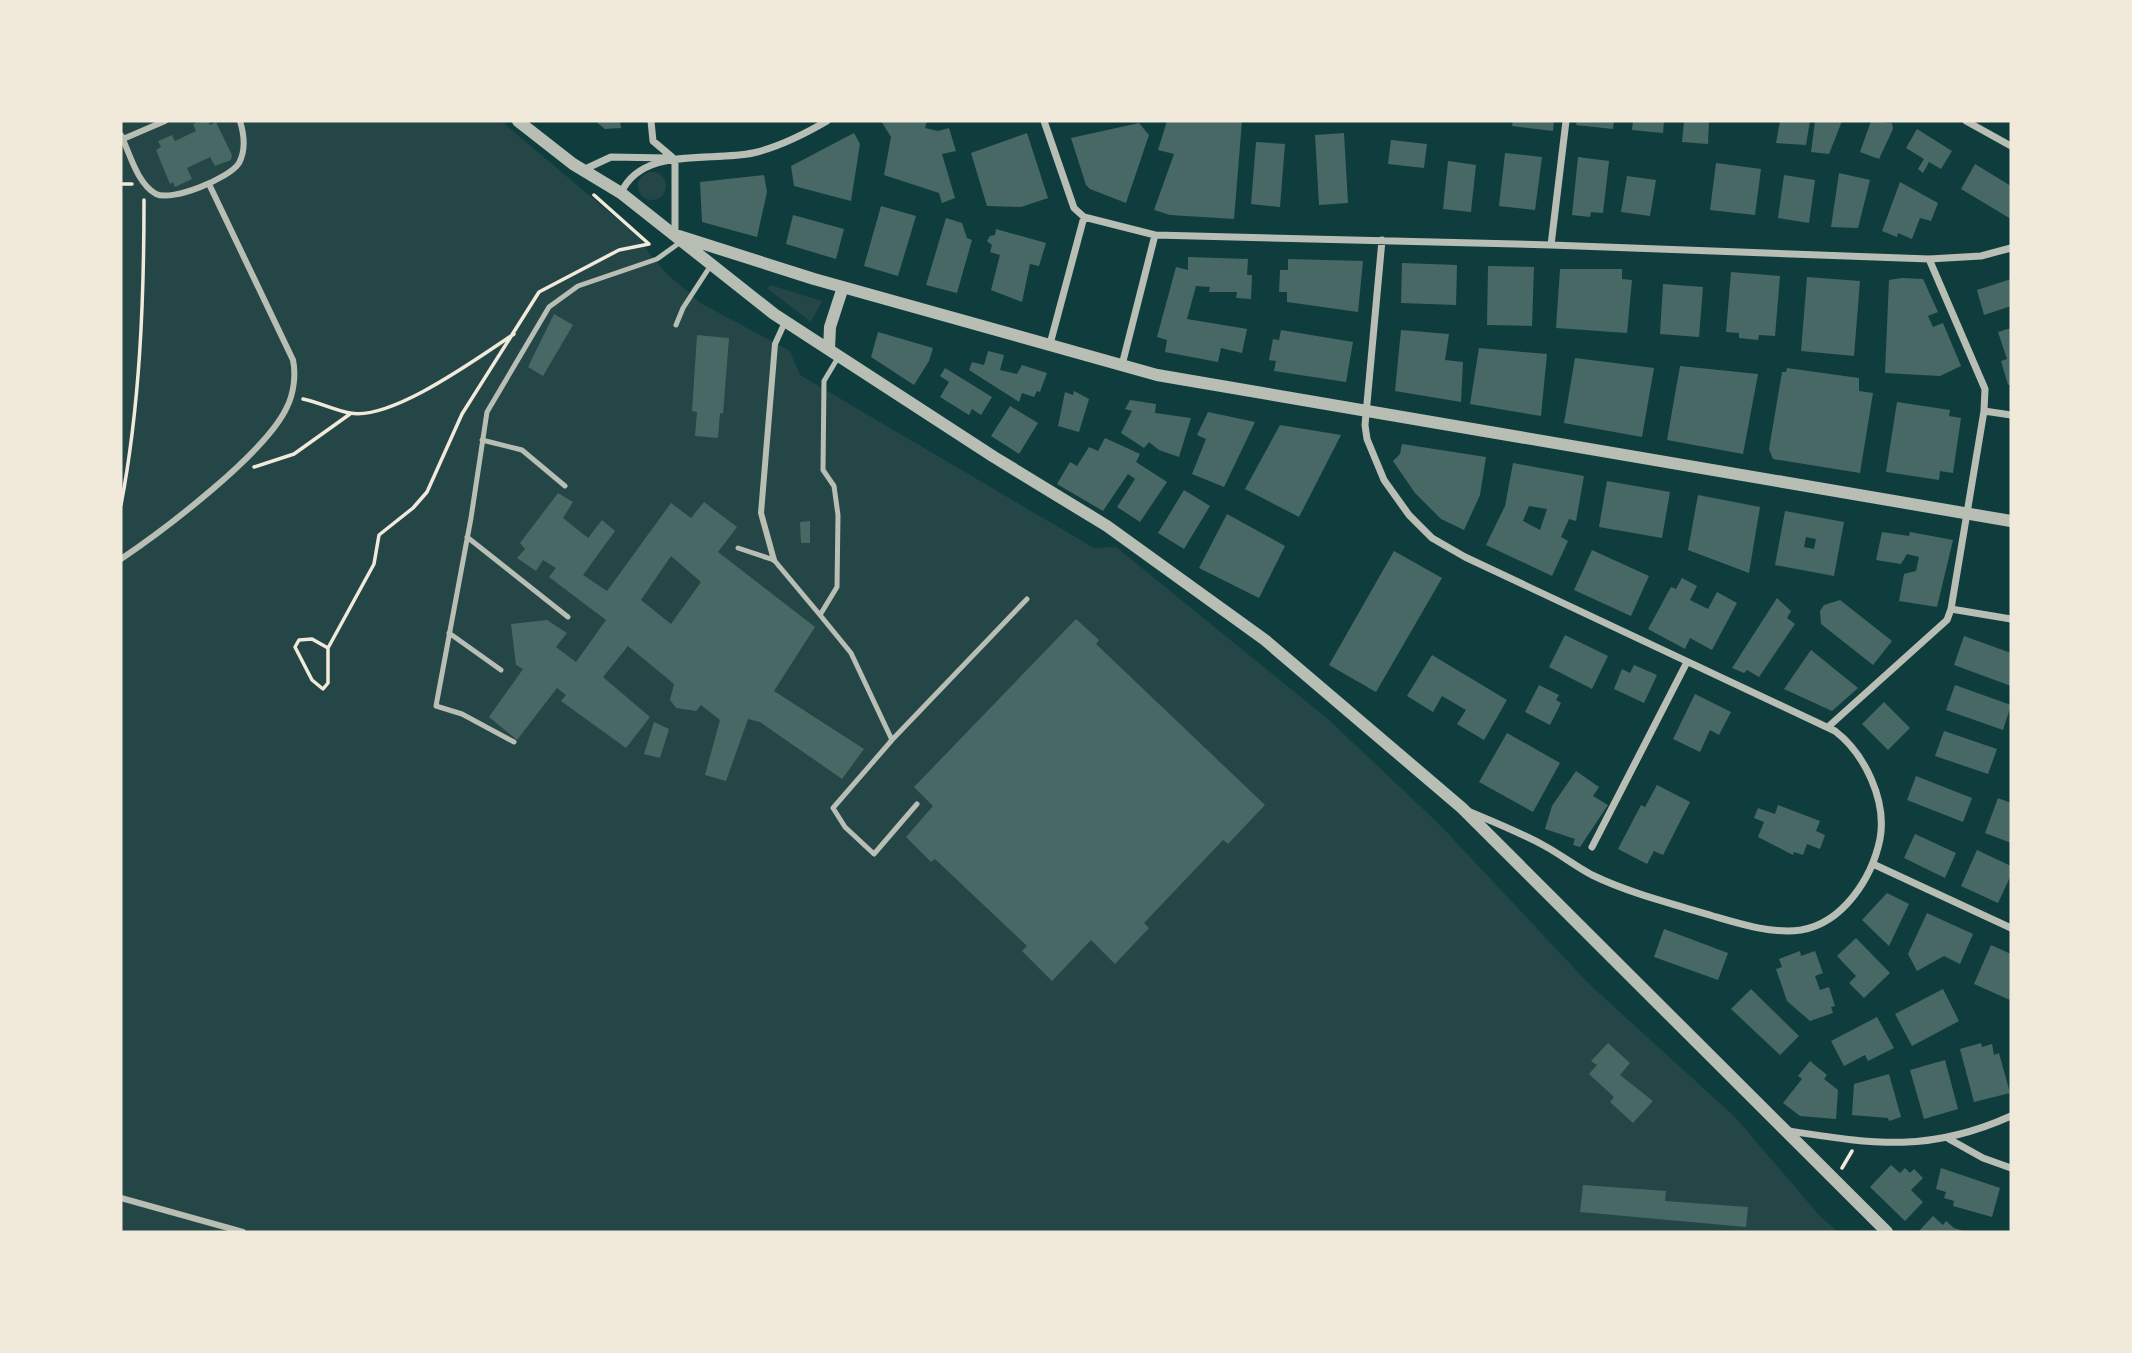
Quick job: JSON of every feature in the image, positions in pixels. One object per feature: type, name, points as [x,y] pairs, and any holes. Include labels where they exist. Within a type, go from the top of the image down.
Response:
[{"type":"street","points":[[165,121],[122,137],[144,183],[154,193],[170,197],[209,184],[240,162],[244,141],[240,121]]},
{"type":"street","points":[[518,121],[583,170],[621,193],[785,322],[982,450],[1107,526],[1204,593],[1265,640],[1462,808],[1887,1232]]},
{"type":"street","points":[[651,121],[654,144],[675,159]]},
{"type":"street","points":[[583,170],[593,163],[611,158],[732,156],[766,149],[827,121]]},
{"type":"street","points":[[1044,121],[1068,196],[1084,217],[1155,235],[1552,244],[1929,259],[1969,257],[2011,248]]},
{"type":"street","points":[[1552,244],[1566,121]]},
{"type":"street","points":[[1966,121],[2011,146]]},
{"type":"street","points":[[621,193],[633,173],[675,159]]},
{"type":"street","points":[[675,159],[678,238]]},
{"type":"street","points":[[121,559],[162,531],[225,476],[275,425],[291,396],[295,374],[293,359],[209,184]]},
{"type":"street","points":[[1050,344],[1084,217]]},
{"type":"street","points":[[1122,365],[1155,235]]},
{"type":"street","points":[[678,238],[1157,375],[2011,521]]},
{"type":"street","points":[[1382,240],[1367,411],[1367,439],[1381,473],[1403,508],[1432,538],[1828,727],[1850,746],[1872,782],[1881,831],[1873,864],[1852,898],[1828,919],[1804,929],[1769,929],[1686,908],[1608,881],[1543,845],[1462,808]]},
{"type":"street","points":[[1828,727],[1947,620],[1951,609],[1984,411],[1985,389],[1929,259]]},
{"type":"street","points":[[834,353],[830,327],[843,287]]},
{"type":"street","points":[[774,560],[761,513],[775,344],[785,322]]},
{"type":"street","points":[[1984,411],[2011,415]]},
{"type":"street","points":[[1951,609],[2011,619]]},
{"type":"street","points":[[1592,847],[1687,662]]},
{"type":"street","points":[[1873,864],[2011,928]]},
{"type":"street","points":[[1788,1131],[1912,1144],[1978,1130],[2011,1116]]},
{"type":"street","points":[[1949,1138],[1983,1158],[2011,1168]]},
{"type":"street","points":[[121,1198],[243,1232]]},
{"type":"lane","points":[[514,742],[462,713],[436,706],[467,537],[486,412],[550,307],[578,286],[657,258],[678,238]]},
{"type":"lane","points":[[676,325],[682,308],[711,265]]},
{"type":"lane","points":[[820,615],[838,587],[838,515],[834,486],[823,470],[824,382],[834,353]]},
{"type":"lane","points":[[482,440],[522,450],[565,486]]},
{"type":"lane","points":[[467,537],[568,617]]},
{"type":"lane","points":[[738,548],[774,560],[851,653],[883,718],[891,740],[888,744]]},
{"type":"lane","points":[[916,804],[874,854],[845,827],[832,808],[888,744],[1027,599]]},
{"type":"lane","points":[[449,633],[501,670]]},
{"type":"path","points":[[121,505],[127,472],[144,289],[144,183]]},
{"type":"path","points":[[584,188],[643,236],[649,244],[645,245]]},
{"type":"path","points":[[225,476],[294,454],[351,414],[380,408],[432,389],[517,332],[483,378],[462,414],[427,492],[413,508],[379,536],[374,564],[328,648],[328,683],[323,689],[312,680],[295,647],[303,638],[318,641],[328,648]]},
{"type":"path","points":[[291,396],[330,404],[351,414]]},
{"type":"path","points":[[1836,1179],[1858,1140]]},
{"type":"shaded area","points":[[121,121],[501,121],[640,238],[650,255],[668,275],[702,304],[790,351],[800,375],[1094,548],[1116,547],[1329,720],[1440,825],[1589,984],[1735,1117],[1820,1216],[1838,1232],[121,1232]]},
{"type":"shaded area","points":[[652,172],[662,176],[666,186],[662,196],[652,200],[642,196],[638,186],[642,176]]},
{"type":"shaded area","points":[[770,285],[822,301],[811,322],[768,289]]},
{"type":"building","points":[[208,121],[210,125],[216,122],[232,155],[231,160],[215,166],[210,157],[187,168],[192,179],[175,187],[173,182],[170,184],[156,150],[161,147],[158,141],[172,135],[175,141],[196,131],[193,124]]},
{"type":"building","points":[[595,121],[620,121],[621,128],[605,129]]},
{"type":"building","points":[[881,121],[927,121],[925,128],[938,131],[949,128],[956,151],[942,154],[955,198],[942,203],[939,193],[884,175],[891,137]]},
{"type":"building","points":[[1167,121],[1242,121],[1234,219],[1170,215],[1154,210],[1174,154],[1158,150]]},
{"type":"building","points":[[1513,121],[1554,121],[1553,131],[1512,126]]},
{"type":"building","points":[[1577,121],[1614,121],[1613,129],[1576,125]]},
{"type":"building","points":[[1633,121],[1664,121],[1663,133],[1632,130]]},
{"type":"building","points":[[1684,121],[1709,121],[1708,144],[1682,142]]},
{"type":"building","points":[[1780,121],[1810,121],[1806,145],[1776,143]]},
{"type":"building","points":[[1815,121],[1842,121],[1829,154],[1811,152]]},
{"type":"building","points":[[1871,121],[1892,123],[1893,129],[1879,159],[1860,152]]},
{"type":"building","points":[[1139,123],[1149,135],[1126,203],[1090,189],[1086,185],[1071,138]]},
{"type":"building","points":[[1917,129],[1952,151],[1941,169],[1929,162],[1923,173],[1918,169],[1924,159],[1906,148]]},
{"type":"building","points":[[854,133],[860,144],[851,201],[794,186],[791,166]]},
{"type":"building","points":[[1027,133],[1048,198],[1021,207],[987,206],[971,153]]},
{"type":"building","points":[[1344,133],[1348,203],[1319,205],[1315,135]]},
{"type":"building","points":[[1391,140],[1427,144],[1424,168],[1388,164]]},
{"type":"building","points":[[1256,142],[1285,144],[1280,207],[1251,204]]},
{"type":"building","points":[[1505,153],[1542,157],[1535,210],[1499,206]]},
{"type":"building","points":[[1578,157],[1609,161],[1603,213],[1591,212],[1590,217],[1572,215]]},
{"type":"building","points":[[1448,161],[1476,165],[1471,212],[1443,209]]},
{"type":"building","points":[[1716,163],[1761,169],[1755,215],[1710,210]]},
{"type":"building","points":[[1975,164],[2011,186],[2011,219],[1961,189]]},
{"type":"building","points":[[1839,173],[1870,180],[1858,228],[1831,227]]},
{"type":"building","points":[[764,175],[767,192],[757,237],[702,222],[700,182]]},
{"type":"building","points":[[1784,175],[1815,180],[1809,223],[1778,218]]},
{"type":"building","points":[[1627,176],[1656,180],[1650,216],[1621,212]]},
{"type":"building","points":[[1900,182],[1938,203],[1931,221],[1920,218],[1912,239],[1898,233],[1897,237],[1882,231]]},
{"type":"building","points":[[881,206],[916,216],[898,276],[864,266]]},
{"type":"building","points":[[793,215],[844,229],[836,259],[786,244]]},
{"type":"building","points":[[946,218],[962,223],[967,238],[972,240],[957,293],[926,285]]},
{"type":"building","points":[[996,229],[1046,243],[1039,266],[1030,264],[1022,302],[991,290],[1000,255],[990,252],[992,245],[987,241],[990,236],[995,235]]},
{"type":"building","points":[[1188,257],[1248,259],[1247,275],[1252,275],[1251,299],[1236,298],[1237,292],[1209,292],[1210,287],[1196,286],[1187,319],[1247,329],[1242,353],[1221,348],[1218,362],[1165,352],[1167,340],[1157,337],[1176,267],[1188,270]]},
{"type":"building","points":[[1288,259],[1363,261],[1358,312],[1287,302],[1287,292],[1279,292],[1280,270],[1288,270]]},
{"type":"building","points":[[1402,263],[1457,265],[1456,305],[1401,303]]},
{"type":"building","points":[[1488,266],[1534,267],[1532,326],[1487,325]]},
{"type":"building","points":[[1560,269],[1622,269],[1622,279],[1632,280],[1627,333],[1556,328]]},
{"type":"building","points":[[1731,272],[1780,276],[1775,336],[1759,335],[1758,340],[1739,338],[1739,333],[1726,332]]},
{"type":"building","points":[[1807,277],[1860,281],[1854,356],[1801,351]]},
{"type":"building","points":[[1923,279],[1938,312],[1928,316],[1933,327],[1943,323],[1961,366],[1940,376],[1885,373],[1889,280]]},
{"type":"building","points":[[2011,279],[2011,306],[1984,315],[1977,290]]},
{"type":"building","points":[[1663,284],[1703,287],[1699,337],[1660,334]]},
{"type":"building","points":[[554,314],[573,325],[543,376],[528,367]]},
{"type":"building","points":[[2011,328],[2011,384],[2008,385],[2001,361],[2007,359],[1998,332]]},
{"type":"building","points":[[1281,330],[1353,342],[1346,382],[1274,371],[1276,361],[1269,360],[1273,339],[1279,340]]},
{"type":"building","points":[[1401,330],[1449,334],[1445,360],[1463,362],[1461,402],[1395,391]]},
{"type":"building","points":[[878,332],[933,348],[929,361],[914,385],[871,357]]},
{"type":"building","points":[[697,335],[729,338],[723,414],[720,413],[718,438],[695,436],[697,412],[692,411]]},
{"type":"building","points":[[1479,348],[1547,354],[1541,416],[1470,404]]},
{"type":"building","points":[[988,351],[1004,355],[1000,370],[1017,374],[1022,365],[1047,373],[1040,392],[1037,391],[1034,397],[1022,393],[1019,402],[969,370],[972,362],[984,365]]},
{"type":"building","points":[[1575,358],[1654,368],[1642,437],[1564,423]]},
{"type":"building","points":[[1680,366],[1758,374],[1743,454],[1667,440]]},
{"type":"building","points":[[945,368],[992,397],[981,415],[972,409],[969,415],[940,397],[949,382],[940,376]]},
{"type":"building","points":[[1787,368],[1859,378],[1859,391],[1873,393],[1860,473],[1773,459],[1769,449],[1782,372],[1786,372]]},
{"type":"building","points":[[1074,391],[1089,399],[1079,432],[1058,426],[1065,392],[1073,395]]},
{"type":"building","points":[[1130,400],[1156,404],[1155,413],[1191,418],[1179,457],[1159,450],[1149,442],[1144,448],[1121,433],[1132,411],[1125,409]]},
{"type":"building","points":[[1897,402],[1950,410],[1949,416],[1961,418],[1953,473],[1940,471],[1939,480],[1886,472]]},
{"type":"building","points":[[1010,406],[1038,423],[1019,454],[991,436]]},
{"type":"building","points":[[1208,412],[1255,422],[1224,487],[1192,474],[1206,439],[1197,435]]},
{"type":"building","points":[[1280,425],[1341,435],[1299,517],[1245,489]]},
{"type":"building","points":[[1105,438],[1140,454],[1136,462],[1167,482],[1140,522],[1117,507],[1135,479],[1128,474],[1103,511],[1057,484],[1070,462],[1077,466],[1089,447],[1098,451]]},
{"type":"building","points":[[1402,444],[1486,457],[1480,495],[1464,530],[1441,519],[1415,493],[1393,461],[1400,454]]},
{"type":"building","points":[[1513,463],[1584,476],[1576,521],[1569,519],[1561,537],[1568,541],[1552,576],[1486,545],[1505,506]],"holes":[[[1529,506],[1547,509],[1540,530],[1523,521]]]},
{"type":"building","points":[[1607,481],[1670,492],[1662,538],[1599,527]]},
{"type":"building","points":[[1184,490],[1210,506],[1184,549],[1158,533]]},
{"type":"building","points":[[558,493],[573,502],[563,518],[588,538],[602,520],[615,531],[583,575],[607,591],[671,503],[691,518],[704,502],[737,527],[718,552],[815,627],[774,691],[864,749],[842,779],[760,722],[748,719],[726,781],[705,775],[720,720],[701,705],[696,711],[676,708],[670,700],[674,684],[628,646],[603,677],[650,717],[626,748],[561,701],[566,695],[557,688],[517,740],[489,717],[523,669],[516,665],[511,624],[547,620],[567,633],[556,647],[576,662],[606,620],[549,577],[556,568],[543,560],[536,571],[517,558],[525,549],[520,543]],"holes":[[[671,556],[701,582],[671,624],[641,600]]]},
{"type":"building","points":[[1698,495],[1760,507],[1749,573],[1688,550]]},
{"type":"building","points":[[1785,511],[1844,522],[1834,576],[1775,565]],"holes":[[[1806,537],[1816,539],[1814,549],[1804,547]]]},
{"type":"building","points":[[1227,514],[1285,546],[1259,598],[1199,568]]},
{"type":"building","points":[[810,521],[810,543],[801,543],[800,522]]},
{"type":"building","points":[[1882,532],[1909,536],[1910,532],[1953,540],[1937,607],[1899,601],[1904,574],[1916,571],[1919,557],[1907,554],[1901,564],[1876,560]]},
{"type":"building","points":[[1592,550],[1649,576],[1631,616],[1574,590]]},
{"type":"building","points":[[1394,551],[1442,578],[1376,692],[1329,665]]},
{"type":"building","points":[[1682,578],[1697,586],[1690,600],[1708,609],[1717,592],[1737,603],[1712,650],[1690,638],[1685,649],[1648,629],[1671,587],[1676,589]]},
{"type":"building","points":[[1777,598],[1791,611],[1787,618],[1795,624],[1759,677],[1747,670],[1744,673],[1732,668]]},
{"type":"building","points":[[1840,600],[1892,641],[1873,665],[1821,624],[1820,611],[1824,605]]},
{"type":"building","points":[[1076,619],[1099,640],[1096,644],[1265,805],[1228,844],[1223,840],[1144,923],[1149,928],[1115,964],[1091,940],[1052,981],[1022,951],[1027,946],[935,859],[931,862],[906,837],[933,806],[914,787]]},
{"type":"building","points":[[1565,635],[1608,656],[1592,689],[1549,667]]},
{"type":"building","points":[[1964,636],[2011,653],[2011,686],[1954,665]]},
{"type":"building","points":[[1811,650],[1858,688],[1832,711],[1784,689]]},
{"type":"building","points":[[1432,655],[1507,700],[1484,740],[1457,724],[1466,710],[1442,696],[1433,712],[1407,696]]},
{"type":"building","points":[[1634,665],[1657,675],[1644,703],[1614,689],[1622,669],[1630,673]]},
{"type":"building","points":[[1539,685],[1559,695],[1556,700],[1561,703],[1550,725],[1525,712]]},
{"type":"building","points":[[1955,685],[2011,705],[2003,730],[1946,710]]},
{"type":"building","points":[[1695,694],[1731,712],[1719,735],[1710,730],[1700,752],[1673,739]]},
{"type":"building","points":[[1884,702],[1910,728],[1888,750],[1862,724]]},
{"type":"building","points":[[654,722],[669,729],[660,758],[644,754]]},
{"type":"building","points":[[1944,731],[1997,749],[1988,774],[1935,756]]},
{"type":"building","points":[[1507,733],[1560,763],[1533,812],[1479,782]]},
{"type":"building","points":[[1576,771],[1599,787],[1593,796],[1608,805],[1580,847],[1573,845],[1575,839],[1545,829],[1552,806]]},
{"type":"building","points":[[1916,776],[1972,798],[1963,822],[1907,800]]},
{"type":"building","points":[[1657,785],[1690,802],[1663,855],[1654,851],[1647,864],[1618,849],[1641,805],[1645,807]]},
{"type":"building","points":[[1998,798],[2011,803],[2011,843],[1985,833]]},
{"type":"building","points":[[1778,805],[1820,821],[1816,831],[1825,835],[1820,849],[1807,844],[1803,855],[1794,852],[1793,855],[1758,837],[1764,822],[1754,818],[1758,808],[1775,814]]},
{"type":"building","points":[[1915,834],[1956,853],[1945,878],[1904,858]]},
{"type":"building","points":[[1977,850],[2011,866],[2011,875],[1998,903],[1961,886]]},
{"type":"building","points":[[1887,893],[1909,904],[1889,946],[1862,920]]},
{"type":"building","points":[[1927,913],[1973,934],[1960,964],[1944,956],[1917,971],[1908,954]]},
{"type":"building","points":[[1664,929],[1728,953],[1718,980],[1654,957]]},
{"type":"building","points":[[1856,938],[1890,973],[1864,998],[1849,983],[1856,976],[1837,956]]},
{"type":"building","points":[[1991,945],[2011,954],[2010,1000],[1974,984]]},
{"type":"building","points":[[1800,951],[1801,956],[1815,951],[1823,973],[1815,976],[1820,990],[1829,987],[1835,1006],[1831,1007],[1833,1013],[1810,1021],[1787,1001],[1776,969],[1782,967],[1779,959]]},
{"type":"building","points":[[1751,989],[1799,1036],[1780,1055],[1731,1009]]},
{"type":"building","points":[[1943,989],[1959,1021],[1912,1046],[1895,1014]]},
{"type":"building","points":[[1877,1017],[1894,1048],[1868,1061],[1865,1055],[1844,1066],[1831,1041]]},
{"type":"building","points":[[1608,1043],[1630,1063],[1620,1075],[1653,1101],[1633,1123],[1610,1102],[1614,1097],[1589,1074],[1597,1065],[1591,1061]]},
{"type":"building","points":[[1981,1043],[1982,1047],[1992,1044],[1994,1055],[1999,1053],[2010,1093],[1974,1102],[1960,1049]]},
{"type":"building","points":[[1945,1060],[1958,1109],[1924,1119],[1910,1070]]},
{"type":"building","points":[[1810,1061],[1827,1075],[1824,1079],[1838,1090],[1836,1119],[1800,1116],[1783,1103],[1802,1079],[1798,1076]]},
{"type":"building","points":[[1889,1074],[1901,1117],[1889,1121],[1888,1118],[1852,1115],[1854,1084]]},
{"type":"building","points":[[1891,1165],[1900,1173],[1905,1168],[1910,1173],[1914,1169],[1923,1178],[1911,1190],[1923,1202],[1905,1221],[1870,1187]]},
{"type":"building","points":[[1941,1168],[2000,1188],[1992,1217],[1953,1206],[1954,1201],[1944,1198],[1946,1192],[1936,1189]]},
{"type":"building","points":[[1583,1185],[1666,1191],[1665,1201],[1748,1207],[1746,1227],[1580,1212]]},
{"type":"building","points":[[1933,1216],[1943,1225],[1946,1221],[1954,1228],[1967,1232],[1918,1232]]}]
